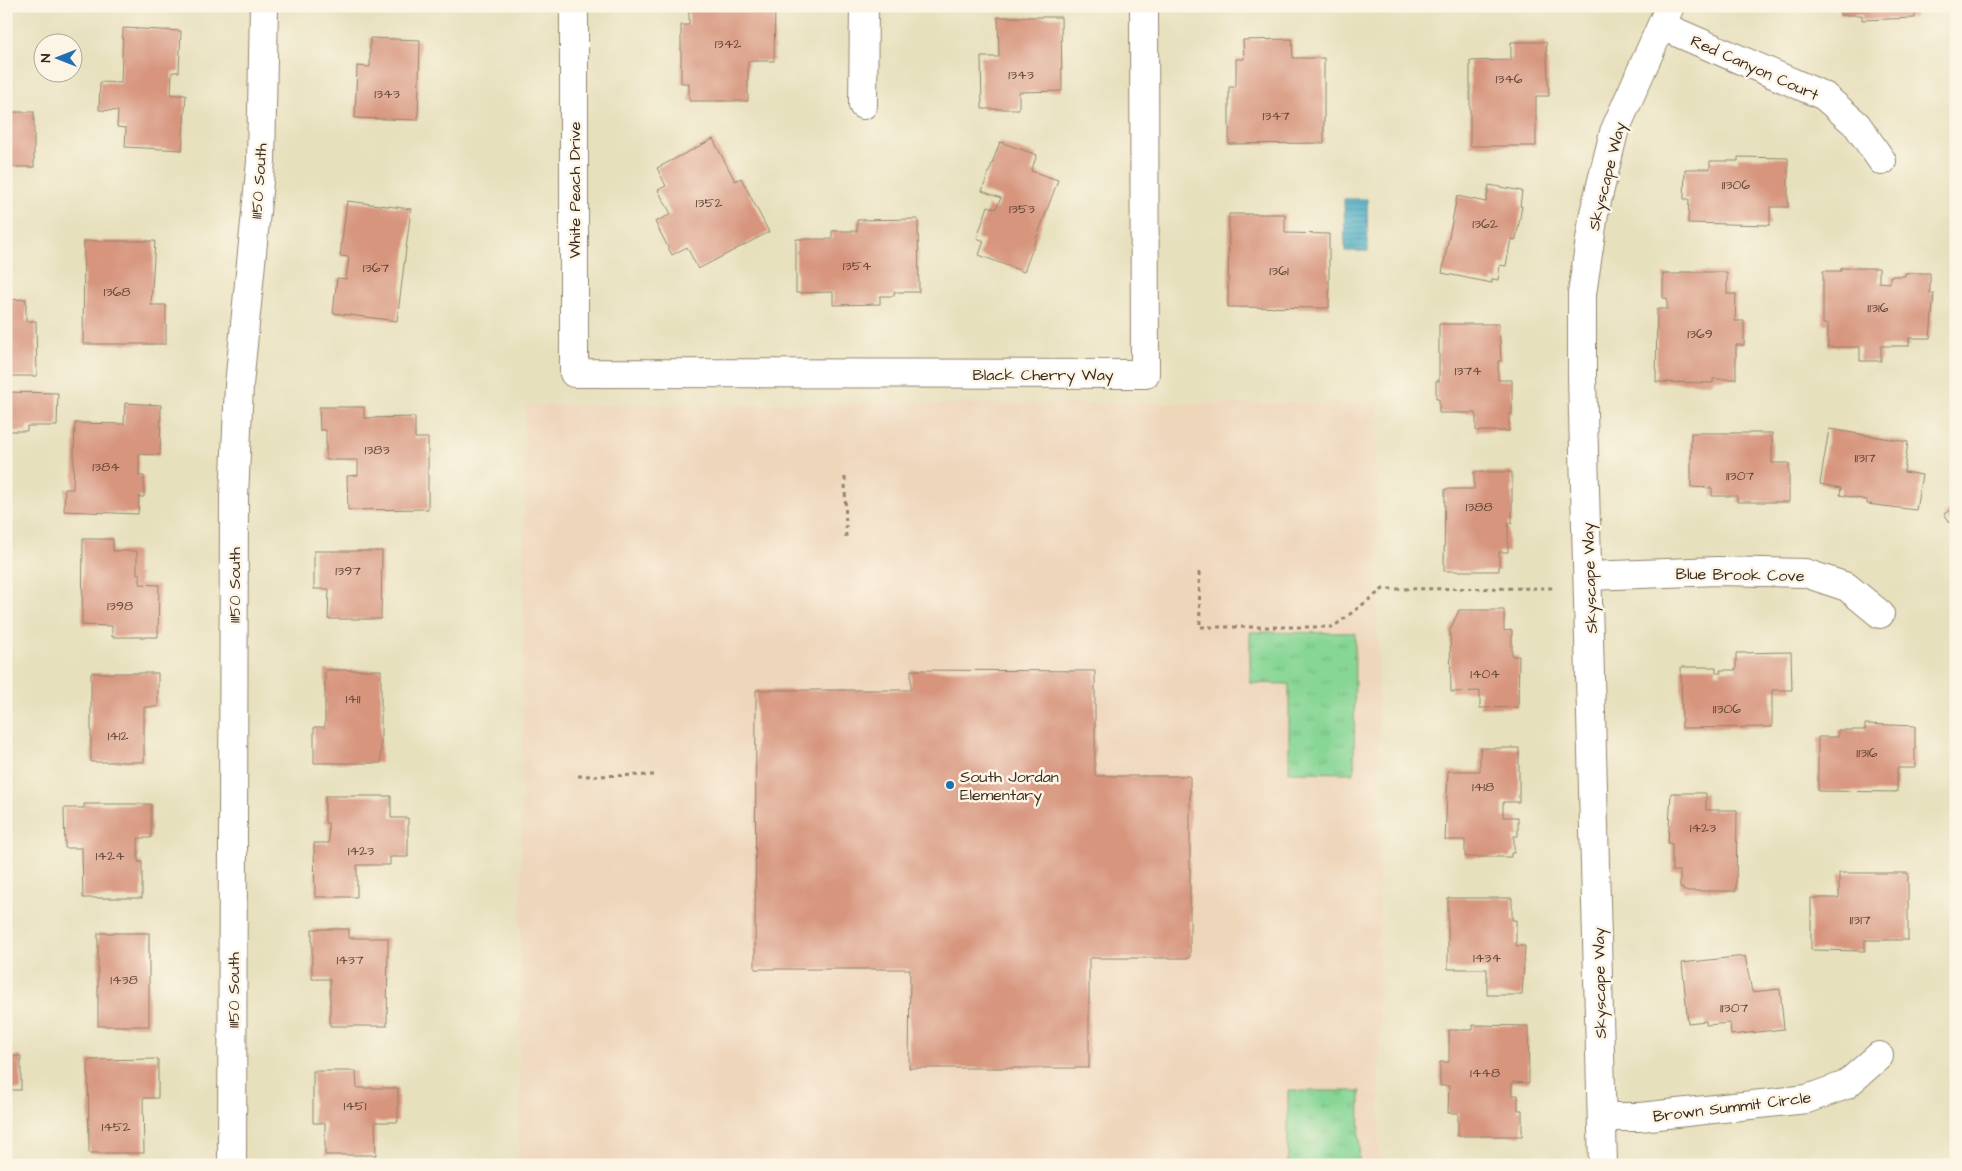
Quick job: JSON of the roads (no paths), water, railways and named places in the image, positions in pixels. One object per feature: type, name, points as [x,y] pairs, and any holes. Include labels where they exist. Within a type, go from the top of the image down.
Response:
[{"type":"street","name":"11150 South","points":[[232,1165],[234,498],[239,385],[262,161],[264,6]]},
{"type":"street","name":"White Peach Drive","points":[[574,6],[574,373]]},
{"type":"street","points":[[864,6],[864,105]]},
{"type":"street","name":"Black Cherry Way","points":[[574,373],[1146,374],[1144,6]]},
{"type":"street","name":"Red Canyon Court","points":[[1666,16],[1824,96],[1857,125],[1882,160]]},
{"type":"street","name":"Skyscape Way","points":[[1603,1165],[1589,576],[1582,376],[1582,294],[1594,213],[1614,132],[1666,16]]},
{"type":"street","name":"Blue Brook Cove","points":[[1589,576],[1718,572],[1806,574],[1847,587],[1880,614]]},
{"type":"street","name":"Brown Summit Circle","points":[[1602,1117],[1640,1117],[1806,1099],[1846,1085],[1879,1056]]},
{"type":"water","points":[[1344,199],[1367,199],[1368,251],[1345,251]]},
{"type":"place","name":"South Jordan Elementary","points":[[950,785]]}]
